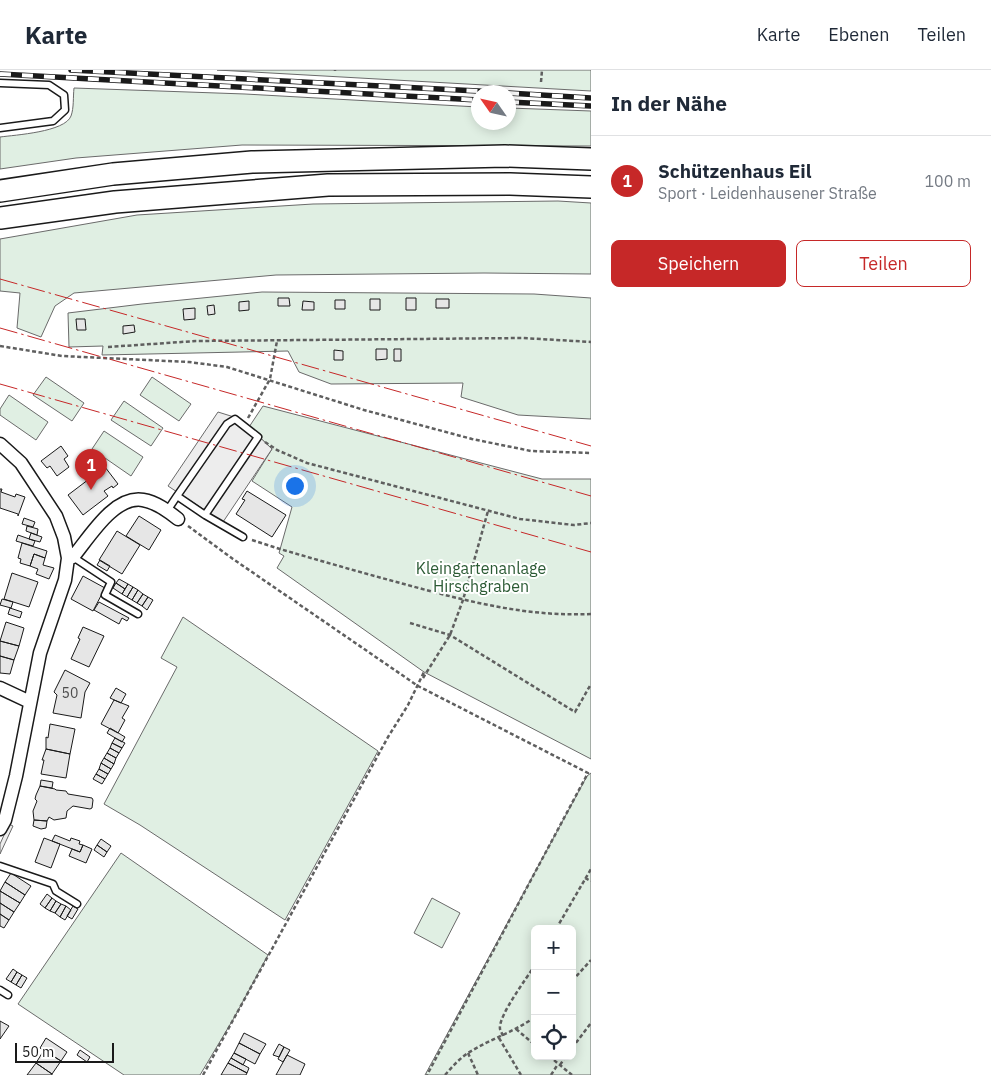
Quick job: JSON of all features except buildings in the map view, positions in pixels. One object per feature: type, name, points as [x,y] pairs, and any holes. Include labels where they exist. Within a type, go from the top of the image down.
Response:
[{"type":"highway","points":[[0,190],[112,174],[252,162],[505,156],[591,159]]},
{"type":"highway","points":[[0,218],[115,202],[328,185],[510,184],[591,186]]},
{"type":"street","points":[[0,444],[22,463],[56,516],[70,558]]},
{"type":"street","points":[[0,829],[5,820],[16,776],[40,653],[65,580],[70,558],[107,516],[121,504],[130,500],[143,500],[167,511],[178,519]]},
{"type":"street","points":[[0,688],[30,702]]},
{"type":"lane","points":[[0,84],[50,85],[64,94],[65,110],[53,121],[0,128]]},
{"type":"lane","points":[[167,511],[227,424],[235,419],[258,437],[205,516]]},
{"type":"lane","points":[[177,496],[205,516],[243,537]]},
{"type":"lane","points":[[70,558],[111,582],[105,595],[138,614]]},
{"type":"lane","points":[[0,866],[53,884],[56,891],[77,904]]},
{"type":"lane","points":[[0,990],[8,995]]},
{"type":"path","points":[[541,82],[542,70]]},
{"type":"path","points":[[108,346],[196,341],[523,338],[591,342]]},
{"type":"path","points":[[243,425],[270,379],[277,341]]},
{"type":"path","points":[[0,346],[62,356],[189,362],[227,367],[364,410],[472,439],[531,451],[591,453]]},
{"type":"path","points":[[258,437],[277,450],[307,463],[488,511],[520,519],[574,525],[591,522]]},
{"type":"path","points":[[203,1075],[388,737],[450,635],[463,600],[488,511]]},
{"type":"path","points":[[178,519],[418,686],[588,773],[427,1075]]},
{"type":"path","points":[[243,537],[463,600],[521,612],[591,614]]},
{"type":"path","points":[[410,623],[450,635],[575,712],[591,684]]},
{"type":"path","points":[[418,686],[424,672]]},
{"type":"path","points":[[558,925],[591,869]]},
{"type":"path","points":[[585,878],[591,881]]},
{"type":"path","points":[[576,977],[591,960]]},
{"type":"path","points":[[504,1036],[500,1029],[505,1010],[532,970]]},
{"type":"path","points":[[445,1075],[454,1064],[468,1053],[516,1030],[531,1020]]},
{"type":"path","points":[[576,1043],[591,1023]]},
{"type":"path","points":[[516,1030],[531,1042]]},
{"type":"path","points":[[499,1038],[520,1075]]},
{"type":"path","points":[[468,1053],[478,1075]]},
{"type":"path","points":[[554,1060],[572,1075]]},
{"type":"path","points":[[551,1075],[562,1060]]},
{"type":"green space","points":[[217,70],[591,70],[591,91],[516,87],[516,85],[484,85]]},
{"type":"green space","points":[[74,88],[245,94],[471,107],[471,130],[516,130],[516,108],[591,111],[591,146],[242,145],[76,158],[0,169],[0,137],[39,132],[59,126],[71,116]]},
{"type":"green space","points":[[558,201],[591,203],[591,274],[276,275],[74,293],[55,306],[41,337],[17,328],[20,293],[0,291],[0,239],[137,215],[313,204]]},
{"type":"green space","points":[[262,292],[534,294],[591,298],[591,419],[518,415],[461,397],[463,383],[331,384],[299,372],[288,351],[102,355],[103,346],[69,347],[68,313]]},
{"type":"green space","points":[[46,377],[84,403],[72,421],[33,395]]},
{"type":"green space","points":[[152,377],[191,404],[179,421],[140,395]]},
{"type":"green space","points":[[9,395],[48,422],[36,440],[0,415],[0,409]]},
{"type":"green space","points":[[124,401],[163,428],[151,446],[111,420]]},
{"type":"green space","name":"Kleingartenanlage Hirschgraben","points":[[263,406],[542,479],[591,479],[591,759],[424,672],[277,568],[284,556],[279,553],[292,507],[252,481],[272,449],[249,427]]},
{"type":"green space","points":[[104,431],[143,457],[131,476],[92,449]]},
{"type":"green space","points":[[183,617],[378,751],[285,920],[140,825],[104,804],[177,667],[161,658]]},
{"type":"green space","points":[[591,773],[591,1075],[425,1075],[587,776]]},
{"type":"green space","points":[[121,853],[268,955],[200,1075],[124,1075],[18,1004]]},
{"type":"green space","points":[[432,898],[460,913],[442,948],[414,933]]},
{"type":"shaded area","points":[[218,412],[234,417],[249,427],[272,449],[223,522],[168,486]]},
{"type":"shaded area","points":[[9,824],[13,826],[0,854],[0,844]]},
{"type":"railway","points":[[71,70],[471,91]]},
{"type":"railway","points":[[0,74],[471,100]]},
{"type":"railway","points":[[516,93],[591,98]]},
{"type":"railway","points":[[516,102],[591,106]]},
{"type":"power","points":[[0,279],[591,446]]},
{"type":"power","points":[[0,328],[591,496]]},
{"type":"power","points":[[0,384],[591,552]]},
{"type":"place","name":"Schützenhaus Eil","points":[[91,490]]}]
